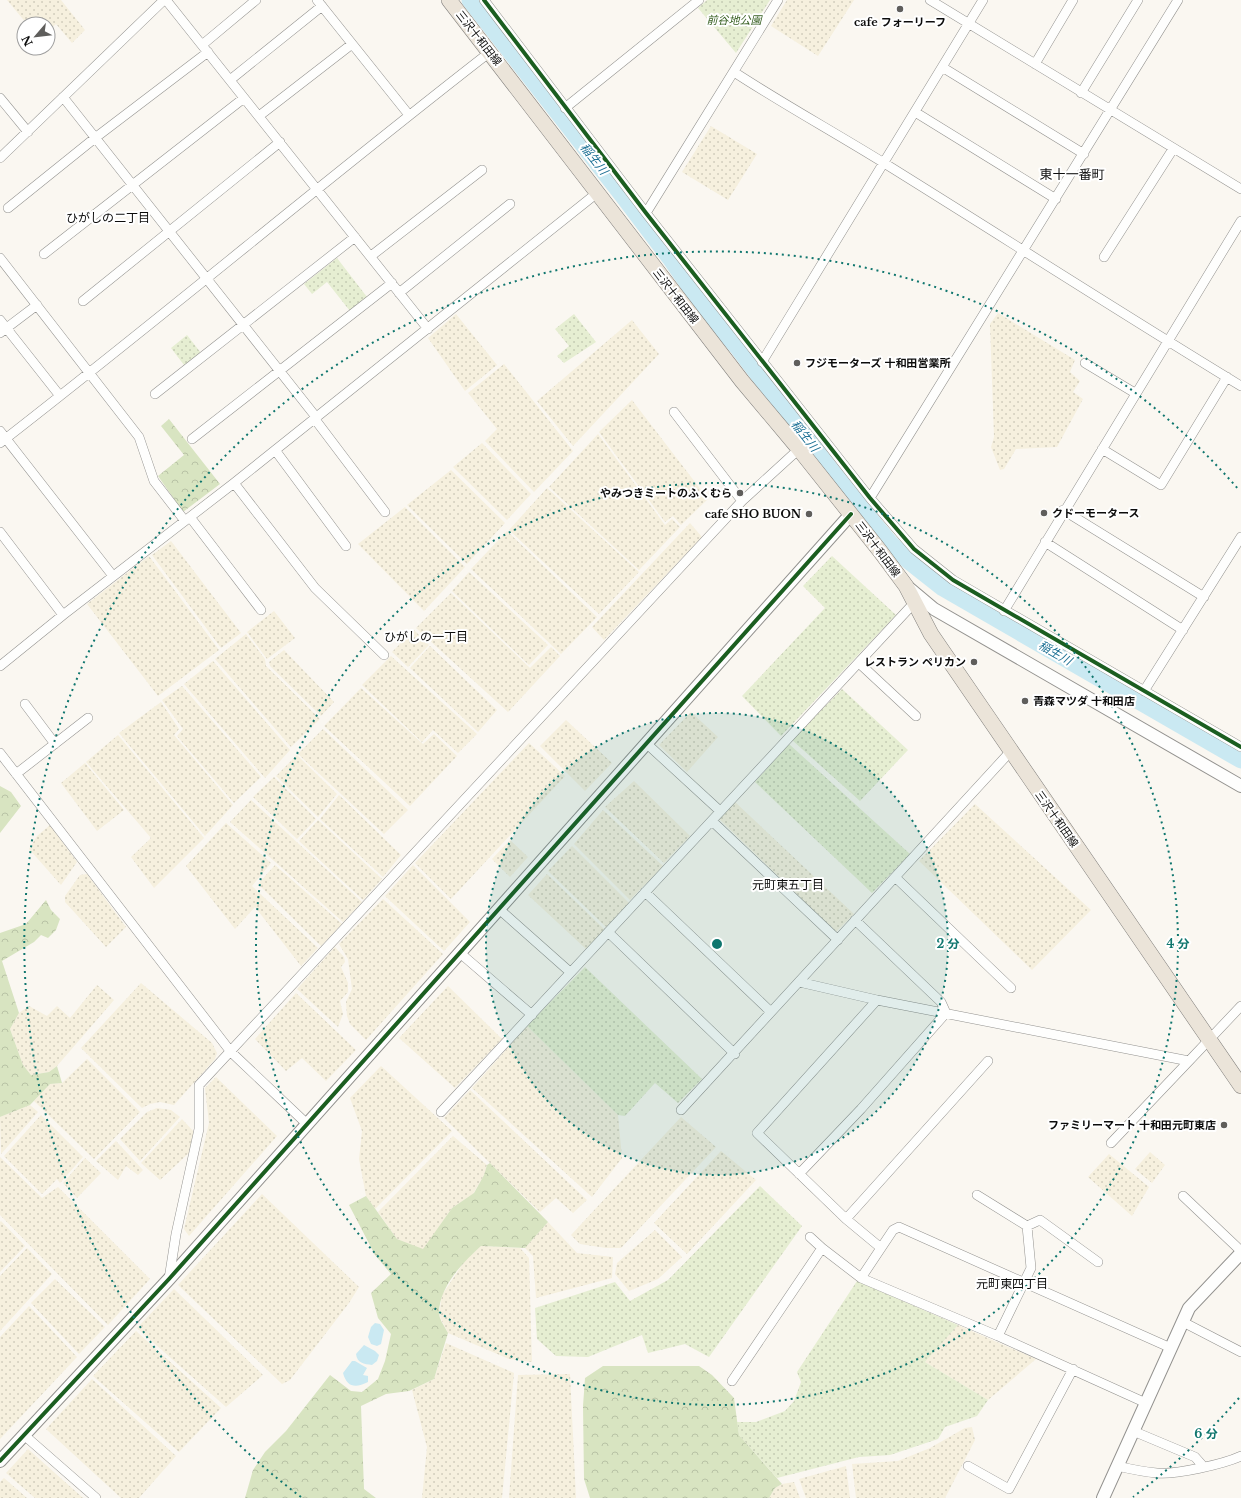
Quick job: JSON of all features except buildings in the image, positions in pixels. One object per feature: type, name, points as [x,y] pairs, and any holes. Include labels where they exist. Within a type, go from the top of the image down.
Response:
[{"type":"main road","name":"三沢十和田線","points":[[449,0],[742,381],[799,449],[906,586],[931,634],[1010,752],[1241,1086]]},
{"type":"street","points":[[0,158],[165,0],[428,329]]},
{"type":"street","points":[[8,208],[205,49],[256,0]]},
{"type":"street","points":[[484,0],[565,108],[762,362],[894,527],[927,561],[953,580],[1004,611],[1241,747]]},
{"type":"street","points":[[565,108],[699,0]]},
{"type":"street","points":[[646,213],[778,0]]},
{"type":"street","points":[[930,0],[1111,110],[1173,150],[1241,189]]},
{"type":"street","points":[[762,362],[982,0]]},
{"type":"street","points":[[1034,64],[1073,0]]},
{"type":"street","points":[[1081,93],[1138,0]]},
{"type":"street","points":[[870,498],[1024,252],[1178,0]]},
{"type":"street","points":[[230,80],[319,3],[409,115]]},
{"type":"street","points":[[259,116],[352,44]]},
{"type":"street","points":[[114,576],[2,438],[90,373],[409,115],[490,52]]},
{"type":"street","points":[[942,67],[1084,154]]},
{"type":"street","points":[[734,72],[776,100],[803,114],[884,163],[1024,252],[1241,386]]},
{"type":"street","points":[[63,97],[280,371],[385,512]]},
{"type":"street","points":[[0,98],[28,132]]},
{"type":"street","points":[[44,254],[244,98]]},
{"type":"street","points":[[915,112],[1056,199]]},
{"type":"street","points":[[83,301],[168,230],[280,142]]},
{"type":"street","points":[[1104,257],[1173,150]]},
{"type":"street","points":[[370,256],[482,170]]},
{"type":"street","points":[[0,666],[63,615],[234,483],[597,194]]},
{"type":"street","points":[[400,293],[510,204]]},
{"type":"street","points":[[1004,611],[1063,510],[1102,449],[1167,340],[1241,221]]},
{"type":"street","points":[[155,394],[355,237]]},
{"type":"street","points":[[0,258],[138,437],[154,481],[188,519],[261,610]]},
{"type":"street","points":[[192,439],[392,283]]},
{"type":"street","points":[[3,331],[37,305]]},
{"type":"street","points":[[0,320],[3,331],[60,396]]},
{"type":"street","points":[[1085,363],[1135,393]]},
{"type":"street","points":[[1102,449],[1162,485],[1227,377]]},
{"type":"street","points":[[674,412],[742,501]]},
{"type":"street","points":[[169,1279],[176,1234],[199,1129],[199,1085],[742,501],[799,449]]},
{"type":"street","points":[[275,450],[346,546]]},
{"type":"street","points":[[234,483],[315,588],[384,655]]},
{"type":"street","points":[[1063,510],[1204,597]]},
{"type":"street","points":[[0,1461],[169,1279],[851,514]]},
{"type":"street","points":[[0,532],[63,615]]},
{"type":"street","points":[[1144,691],[1241,537]]},
{"type":"street","points":[[1044,542],[1183,630]]},
{"type":"street","points":[[906,586],[934,609],[1241,786]]},
{"type":"street","points":[[441,1112],[914,603]]},
{"type":"street","points":[[859,663],[916,716]]},
{"type":"street","points":[[25,704],[55,744]]},
{"type":"street","points":[[16,774],[88,718]]},
{"type":"street","points":[[646,743],[720,811]]},
{"type":"street","points":[[681,1110],[735,1054],[771,1012],[1010,752]]},
{"type":"street","points":[[0,753],[230,1052],[307,1124]]},
{"type":"street","points":[[712,821],[838,940]]},
{"type":"street","points":[[895,877],[1011,988]]},
{"type":"street","points":[[645,892],[771,1012]]},
{"type":"street","points":[[499,910],[570,972]]},
{"type":"street","points":[[855,920],[941,1002],[946,1013]]},
{"type":"street","points":[[608,932],[735,1054]]},
{"type":"street","points":[[460,953],[532,1015]]},
{"type":"street","points":[[799,982],[877,1000],[1189,1062]]},
{"type":"street","points":[[877,1000],[757,1133],[846,1219],[881,1248]]},
{"type":"street","points":[[1111,1143],[1241,1006]]},
{"type":"street","points":[[799,1174],[861,1108],[946,1013]]},
{"type":"street","points":[[846,1219],[988,1061]]},
{"type":"street","points":[[977,1195],[1027,1226]]},
{"type":"street","points":[[1103,1498],[1189,1308],[1241,1252],[1183,1196]]},
{"type":"street","points":[[1027,1226],[1040,1220],[1098,1262]]},
{"type":"street","points":[[998,1336],[1031,1268],[1027,1226]]},
{"type":"street","points":[[861,1278],[893,1230],[899,1227],[1171,1348]]},
{"type":"street","points":[[810,1237],[861,1278],[998,1336],[1146,1403]]},
{"type":"street","points":[[732,1381],[822,1248]]},
{"type":"street","points":[[1183,1322],[1241,1352]]},
{"type":"street","points":[[968,1466],[1009,1489],[1073,1369]]},
{"type":"street","points":[[1133,1431],[1194,1457],[1203,1466]]},
{"type":"street","points":[[24,1435],[96,1498]]},
{"type":"street","points":[[1117,1466],[1157,1473],[1175,1472],[1241,1456]]},
{"type":"shaded area","points":[[7,0],[61,0],[85,30],[72,43],[56,24],[56,16],[20,16]]},
{"type":"shaded area","points":[[787,0],[854,0],[818,56],[771,26]]},
{"type":"shaded area","points":[[711,126],[757,154],[728,200],[682,172]]},
{"type":"shaded area","points":[[998,313],[1075,360],[1070,372],[1080,381],[1073,392],[1083,399],[1057,447],[1016,449],[1004,469],[1000,470],[991,447],[994,437],[990,324]]},
{"type":"shaded area","points":[[456,314],[497,365],[465,391],[428,338]]},
{"type":"shaded area","points":[[632,320],[659,354],[573,446],[537,401]]},
{"type":"shaded area","points":[[504,364],[573,451],[534,492],[485,441],[497,429],[468,393]]},
{"type":"shaded area","points":[[632,400],[708,499],[681,525],[673,516],[665,522],[599,432]]},
{"type":"shaded area","points":[[598,434],[665,525],[672,519],[680,527],[639,570],[549,487]]},
{"type":"shaded area","points":[[482,443],[531,494],[507,520],[453,467]]},
{"type":"shaded area","points":[[451,470],[505,523],[467,564],[407,505]]},
{"type":"shaded area","points":[[547,488],[639,572],[599,614],[509,530]]},
{"type":"shaded area","points":[[405,507],[465,567],[424,611],[358,544]]},
{"type":"shaded area","points":[[690,523],[702,537],[604,640],[592,627]]},
{"type":"shaded area","points":[[507,531],[597,617],[561,654],[471,569]]},
{"type":"shaded area","points":[[171,541],[241,633],[221,648],[152,555]]},
{"type":"shaded area","points":[[149,556],[219,650],[158,696],[87,604]]},
{"type":"shaded area","points":[[469,572],[548,645],[529,665],[452,591]]},
{"type":"shaded area","points":[[451,593],[530,668],[551,647],[560,656],[508,712],[416,628]]},
{"type":"shaded area","points":[[274,611],[295,638],[267,659],[247,632]]},
{"type":"shaded area","points":[[414,630],[429,645],[408,667],[392,652]]},
{"type":"shaded area","points":[[246,634],[265,659],[266,666],[320,719],[291,747],[215,659]]},
{"type":"shaded area","points":[[430,646],[497,710],[478,732],[410,668]]},
{"type":"shaded area","points":[[284,650],[334,702],[321,716],[270,666],[269,662]]},
{"type":"shaded area","points":[[391,656],[477,734],[458,753],[433,730],[422,742],[362,685]]},
{"type":"shaded area","points":[[213,661],[290,750],[265,778],[184,684]]},
{"type":"shaded area","points":[[182,686],[261,777],[234,803],[177,736],[183,729],[162,700]]},
{"type":"shaded area","points":[[361,688],[423,744],[434,734],[457,756],[410,806],[324,726]]},
{"type":"shaded area","points":[[161,702],[179,729],[174,735],[233,805],[205,836],[119,733]]},
{"type":"shaded area","points":[[691,712],[718,737],[687,772],[659,745]]},
{"type":"shaded area","points":[[566,720],[612,763],[585,791],[540,746]]},
{"type":"shaded area","points":[[323,729],[408,810],[384,834],[298,754]]},
{"type":"shaded area","points":[[118,735],[204,838],[154,888],[131,857],[151,838],[86,762]]},
{"type":"shaded area","points":[[529,743],[565,776],[451,899],[415,863]]},
{"type":"shaded area","points":[[297,755],[337,794],[318,817],[276,776]]},
{"type":"shaded area","points":[[85,763],[124,810],[97,831],[61,783]]},
{"type":"shaded area","points":[[274,777],[316,819],[297,839],[253,797]]},
{"type":"shaded area","points":[[634,781],[690,836],[664,863],[605,807]]},
{"type":"shaded area","points":[[339,795],[401,855],[383,877],[320,819]]},
{"type":"shaded area","points":[[251,800],[362,902],[343,922],[230,822]]},
{"type":"shaded area","points":[[735,802],[854,914],[836,932],[719,819]]},
{"type":"shaded area","points":[[975,804],[1091,910],[1032,970],[919,861]]},
{"type":"shaded area","points":[[603,810],[663,866],[630,900],[574,844]]},
{"type":"shaded area","points":[[318,820],[382,879],[363,900],[299,841]]},
{"type":"shaded area","points":[[226,823],[271,863],[252,886],[318,948],[301,966],[255,907],[235,929],[186,866]]},
{"type":"shaded area","points":[[50,825],[77,862],[61,885],[29,849],[37,836]]},
{"type":"shaded area","points":[[510,840],[528,857],[510,877],[492,859]]},
{"type":"shaded area","points":[[572,846],[629,903],[606,927],[548,871]]},
{"type":"shaded area","points":[[275,865],[342,924],[321,946],[258,884]]},
{"type":"shaded area","points":[[413,865],[470,922],[444,951],[385,896]]},
{"type":"shaded area","points":[[87,874],[126,927],[106,947],[65,902],[65,896],[80,875]]},
{"type":"shaded area","points":[[547,874],[605,930],[586,949],[528,895]]},
{"type":"shaded area","points":[[383,899],[443,954],[366,1040],[350,1024],[347,1016],[346,1002],[352,989],[348,959],[339,944]]},
{"type":"shaded area","points":[[335,947],[344,957],[345,962],[341,967],[348,983],[348,992],[340,1001],[343,1014],[338,1027],[297,989]]},
{"type":"shaded area","points":[[141,983],[212,1043],[217,1053],[215,1059],[174,1105],[160,1102],[150,1104],[142,1108],[81,1048]]},
{"type":"shaded area","points":[[97,985],[114,1000],[57,1066],[49,1072],[31,1075],[23,1065],[10,1029],[19,1013],[29,1006],[47,1016],[57,1006],[70,1018]]},
{"type":"shaded area","points":[[448,986],[502,1039],[455,1088],[399,1038]]},
{"type":"shaded area","points":[[296,993],[356,1050],[326,1081],[302,1058],[286,1071],[255,1039]]},
{"type":"shaded area","points":[[527,1026],[618,1115],[622,1158],[592,1197],[472,1088]]},
{"type":"shaded area","points":[[87,1059],[140,1112],[94,1159],[34,1101],[50,1084],[62,1083]]},
{"type":"shaded area","points":[[381,1066],[452,1131],[375,1209],[366,1196],[359,1159],[362,1131],[350,1098]]},
{"type":"shaded area","points":[[216,1077],[277,1136],[189,1236],[184,1229],[209,1123],[205,1088]]},
{"type":"shaded area","points":[[470,1090],[587,1200],[573,1213],[556,1198],[540,1212],[444,1118]]},
{"type":"shaded area","points":[[30,1105],[38,1112],[1,1154],[0,1117]]},
{"type":"shaded area","points":[[157,1108],[171,1110],[180,1117],[140,1161],[120,1139],[147,1112]]},
{"type":"shaded area","points":[[41,1115],[83,1157],[60,1183],[57,1179],[42,1194],[4,1156]]},
{"type":"shaded area","points":[[681,1117],[716,1147],[621,1248],[606,1248],[580,1244],[571,1235]]},
{"type":"shaded area","points":[[182,1119],[194,1132],[190,1152],[160,1180],[141,1163]]},
{"type":"shaded area","points":[[453,1136],[487,1165],[484,1175],[473,1194],[452,1208],[423,1250],[397,1239],[378,1212]]},
{"type":"shaded area","points":[[116,1141],[143,1170],[138,1175],[126,1166],[118,1180],[96,1161]]},
{"type":"shaded area","points":[[721,1151],[756,1180],[687,1254],[654,1223]]},
{"type":"shaded area","points":[[1150,1152],[1165,1165],[1152,1183],[1135,1169]]},
{"type":"shaded area","points":[[1109,1154],[1149,1187],[1132,1216],[1088,1177]]},
{"type":"shaded area","points":[[0,1157],[42,1198],[58,1187],[150,1279],[108,1325],[0,1215]]},
{"type":"shaded area","points":[[85,1158],[101,1173],[77,1198],[63,1183]]},
{"type":"shaded area","points":[[262,1194],[359,1287],[349,1303],[290,1380],[282,1384],[178,1285]]},
{"type":"shaded area","points":[[1,1221],[25,1246],[0,1272],[0,1222]]},
{"type":"shaded area","points":[[548,1222],[577,1253],[613,1257],[612,1278],[536,1298],[533,1256],[525,1248]]},
{"type":"shaded area","points":[[655,1230],[682,1257],[658,1279],[629,1291],[615,1274],[617,1263]]},
{"type":"shaded area","points":[[481,1246],[520,1248],[529,1258],[532,1362],[509,1359],[448,1333],[439,1315],[442,1295],[466,1259]]},
{"type":"shaded area","points":[[27,1248],[52,1274],[0,1331],[0,1276]]},
{"type":"shaded area","points":[[55,1279],[105,1327],[79,1354],[31,1303]]},
{"type":"shaded area","points":[[174,1289],[263,1375],[226,1407],[137,1328]]},
{"type":"shaded area","points":[[29,1306],[77,1357],[0,1439],[0,1337]]},
{"type":"shaded area","points":[[958,1325],[1036,1359],[988,1400],[925,1362]]},
{"type":"shaded area","points":[[136,1331],[221,1408],[179,1452],[93,1376]]},
{"type":"shaded area","points":[[446,1343],[514,1373],[502,1498],[422,1498],[427,1447],[412,1390],[434,1379]]},
{"type":"shaded area","points":[[570,1374],[576,1498],[509,1498],[518,1375]]},
{"type":"shaded area","points":[[92,1379],[176,1456],[139,1498],[121,1498],[46,1429]]},
{"type":"shaded area","points":[[972,1427],[975,1440],[945,1498],[856,1498],[852,1464],[898,1461],[930,1448],[965,1428]]},
{"type":"shaded area","points":[[28,1449],[83,1498],[35,1498],[6,1473]]},
{"type":"shaded area","points":[[846,1466],[850,1498],[806,1498],[799,1479]]},
{"type":"shaded area","points":[[4,1478],[27,1498],[0,1498],[0,1482]]},
{"type":"shaded area","points":[[794,1482],[800,1498],[769,1498],[775,1488],[782,1484]]},
{"type":"green space","name":"前谷地公園","points":[[707,0],[770,0],[736,53],[698,8]]},
{"type":"green space","points":[[337,258],[367,297],[350,311],[327,282],[312,294],[304,284]]},
{"type":"green space","points":[[574,314],[596,342],[564,363],[557,356],[569,346],[555,329]]},
{"type":"green space","points":[[187,335],[201,353],[184,365],[171,348]]},
{"type":"green space","points":[[169,419],[220,484],[183,512],[158,476],[184,455],[161,426]]},
{"type":"green space","points":[[832,556],[896,615],[781,736],[742,696],[825,608],[803,586]]},
{"type":"green space","points":[[842,689],[908,750],[860,801],[792,740]]},
{"type":"green space","points":[[789,744],[910,854],[872,893],[755,782]]},
{"type":"green space","points":[[0,786],[11,792],[21,806],[0,833]]},
{"type":"green space","points":[[46,900],[51,910],[60,919],[56,930],[48,938],[41,935],[34,942],[2,961],[19,1013],[10,1029],[23,1065],[31,1075],[49,1072],[57,1066],[62,1083],[50,1084],[30,1105],[0,1117],[0,933],[26,924]]},
{"type":"green space","points":[[585,967],[702,1079],[678,1103],[655,1083],[625,1116],[618,1115],[527,1026]]},
{"type":"green space","points":[[490,1163],[548,1222],[525,1248],[481,1246],[453,1276],[443,1294],[440,1303],[439,1315],[448,1333],[434,1379],[409,1391],[386,1394],[361,1406],[364,1489],[376,1498],[245,1498],[253,1470],[265,1452],[286,1431],[330,1375],[351,1391],[362,1392],[378,1379],[385,1361],[391,1334],[378,1318],[371,1293],[391,1274],[375,1255],[349,1205],[366,1196],[397,1239],[423,1249],[452,1208],[474,1193],[484,1175],[487,1165]]},
{"type":"green space","points":[[760,1186],[802,1226],[709,1357],[685,1344],[648,1353],[642,1335],[588,1357],[556,1356],[537,1339],[535,1308],[615,1282],[630,1301],[668,1280]]},
{"type":"green space","points":[[857,1281],[958,1325],[925,1362],[988,1400],[977,1416],[945,1427],[938,1439],[890,1455],[859,1457],[777,1478],[739,1435],[737,1422],[756,1422],[785,1411],[794,1401],[801,1382],[797,1372]]},
{"type":"green space","points":[[603,1366],[699,1366],[712,1375],[734,1398],[739,1435],[782,1484],[775,1488],[769,1498],[590,1498],[584,1479],[583,1406],[585,1378]]},
{"type":"water","points":[[375,1323],[380,1324],[384,1330],[381,1344],[377,1346],[371,1344],[368,1337],[371,1327]]},
{"type":"water","points":[[364,1345],[379,1355],[377,1361],[372,1365],[359,1361],[357,1357],[356,1354]]},
{"type":"water","points":[[352,1361],[355,1361],[367,1368],[363,1375],[368,1376],[368,1382],[356,1386],[347,1382],[343,1373]]},
{"type":"waterway","name":"稲生川","points":[[470,0],[623,196],[670,258],[711,317],[739,349],[826,464],[890,543],[910,562],[943,588],[1241,760]]},
{"type":"cycle path","points":[[484,0],[646,213],[870,498],[914,549],[953,580],[1241,747]]},
{"type":"cycle path","points":[[0,1461],[169,1279],[851,514]]},
{"type":"place","name":"cafe フォーリーフ","points":[[900,9]]},
{"type":"place","name":"フジモーターズ 十和田営業所","points":[[797,363]]},
{"type":"place","name":"やみつきミートのふくむら","points":[[740,493]]},
{"type":"place","name":"クドーモータース","points":[[1044,513]]},
{"type":"place","name":"cafe SHO BUON","points":[[809,514]]},
{"type":"place","name":"レストラン ペリカン","points":[[974,662]]},
{"type":"place","name":"青森マツダ 十和田店","points":[[1025,701]]},
{"type":"place","name":"ファミリーマート 十和田元町東店","points":[[1224,1125]]},
{"type":"district","name":"東十一番町","points":[[1072,174]]},
{"type":"district","name":"ひがしの二丁目","points":[[108,218]]},
{"type":"district","name":"ひがしの一丁目","points":[[426,637]]},
{"type":"district","name":"元町東五丁目","points":[[788,885]]},
{"type":"district","name":"元町東四丁目","points":[[1012,1284]]}]
